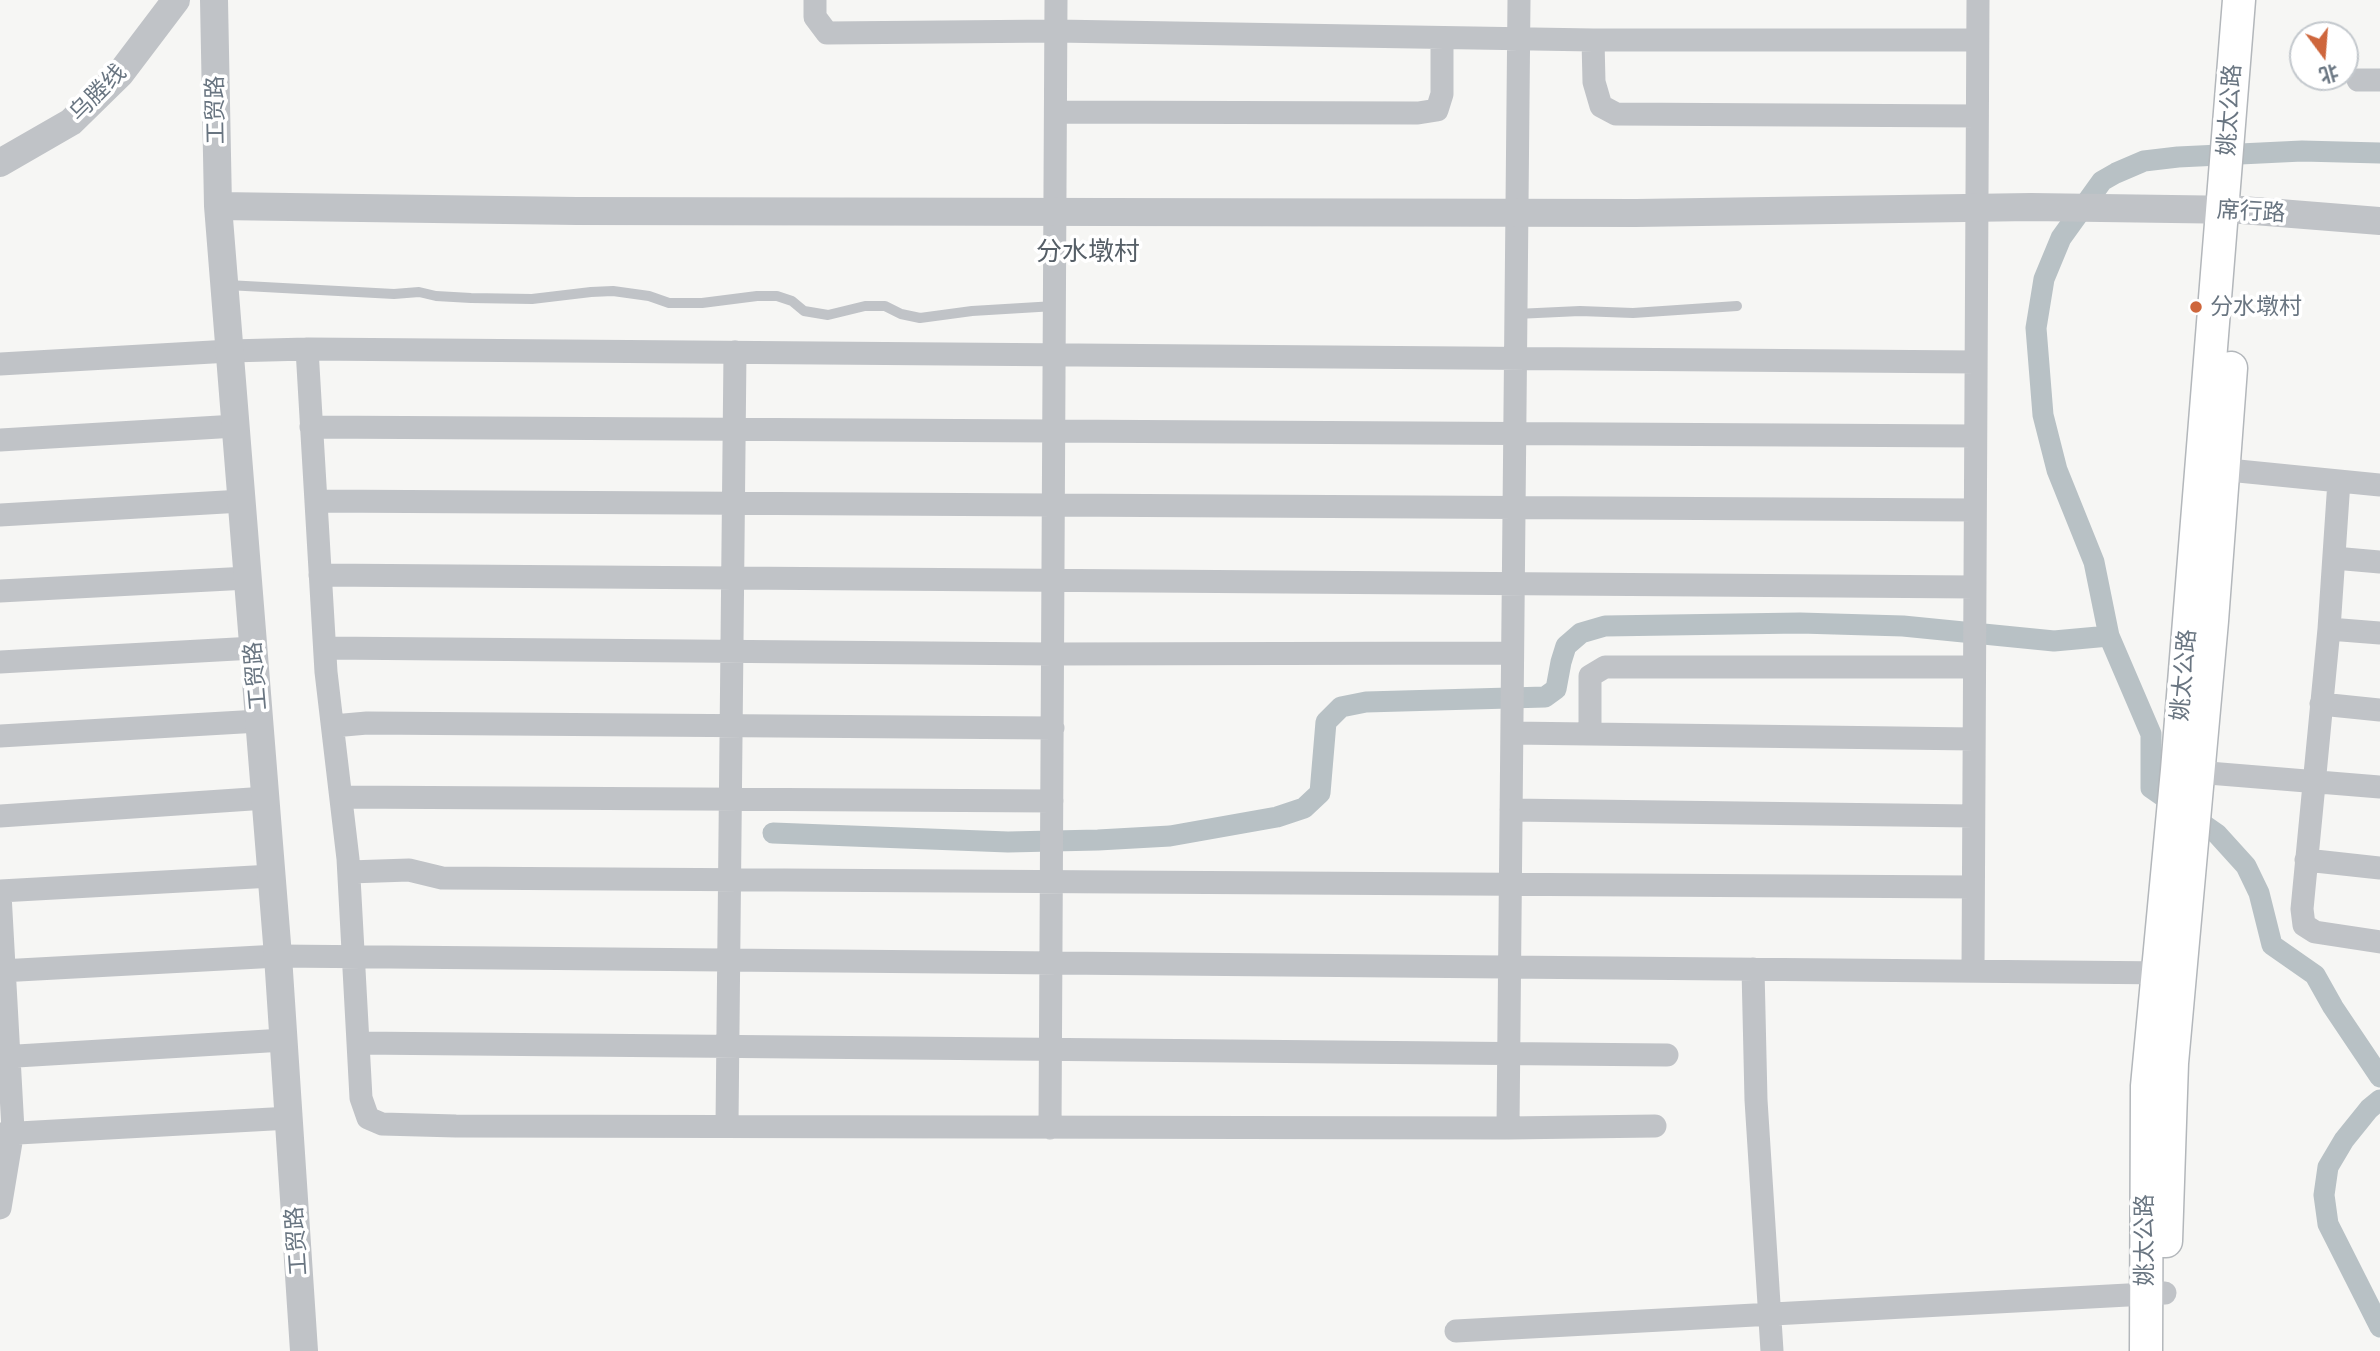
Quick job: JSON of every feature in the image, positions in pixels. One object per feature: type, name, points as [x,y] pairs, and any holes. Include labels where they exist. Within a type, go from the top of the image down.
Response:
[{"type":"main road","name":"姚太公路","points":[[2168,973],[2191,860],[2188,771],[2236,169],[2239,0]]},
{"type":"main road","name":"姚太公路","points":[[2238,133],[2260,0]]},
{"type":"main road","name":"姚太公路","points":[[2146,1351],[2155,1293],[2170,1101],[2170,837],[2188,771]]},
{"type":"main road","name":"姚太公路","points":[[2155,1293],[2167,1351]]},
{"type":"street","name":"乌塍线","points":[[0,163],[71,122],[120,74],[176,0]]},
{"type":"street","name":"工贸路","points":[[214,0],[218,206],[272,876],[304,1351]]},
{"type":"street","points":[[815,0],[815,17],[827,33],[1056,31],[1593,40],[1977,40]]},
{"type":"street","points":[[1050,1128],[1056,0]]},
{"type":"street","points":[[1508,1128],[1519,0]]},
{"type":"street","points":[[1973,971],[1978,0]]},
{"type":"street","points":[[1055,112],[1418,113],[1437,110],[1442,94],[1442,38]]},
{"type":"street","points":[[1593,40],[1594,82],[1601,106],[1616,114],[1977,116]]},
{"type":"street","name":"席行路","points":[[218,206],[577,211],[1517,213],[2031,207],[2232,209],[2380,221]]},
{"type":"street","points":[[0,364],[307,349],[1976,362]]},
{"type":"street","points":[[307,349],[325,648],[349,872],[361,1098],[368,1118],[382,1124],[456,1126],[1656,1126]]},
{"type":"street","points":[[727,1125],[734,352]]},
{"type":"street","points":[[0,440],[236,426]]},
{"type":"street","points":[[311,427],[1975,436]]},
{"type":"street","points":[[2213,469],[2380,485]]},
{"type":"street","points":[[2339,481],[2329,629],[2302,909],[2304,925],[2315,932],[2380,942]]},
{"type":"street","points":[[0,514],[242,501]]},
{"type":"street","points":[[316,501],[1975,510]]},
{"type":"street","points":[[2334,558],[2380,562]]},
{"type":"street","points":[[320,575],[1513,582],[1974,598]]},
{"type":"street","points":[[0,591],[248,578]]},
{"type":"street","points":[[2329,629],[2380,633]]},
{"type":"street","points":[[0,662],[254,648]]},
{"type":"street","points":[[325,648],[1053,654],[1512,653]]},
{"type":"street","points":[[1590,734],[1590,676],[1605,667],[1974,658]]},
{"type":"street","points":[[2321,704],[2380,710]]},
{"type":"street","points":[[0,736],[260,721]]},
{"type":"street","points":[[333,726],[382,723],[1053,729]]},
{"type":"street","points":[[1512,727],[1590,734],[1974,739]]},
{"type":"street","points":[[2188,771],[2380,788]]},
{"type":"street","points":[[341,797],[730,800],[1052,808]]},
{"type":"street","points":[[0,816],[266,798]]},
{"type":"street","points":[[1511,810],[1973,816]]},
{"type":"street","points":[[2306,860],[2380,868]]},
{"type":"street","points":[[349,872],[409,870],[442,878],[729,880],[1052,872],[1510,885],[1973,887]]},
{"type":"street","points":[[0,1206],[6,1134],[0,892],[272,876]]},
{"type":"street","points":[[2,971],[278,956],[2168,973]]},
{"type":"street","points":[[1753,969],[1756,1100],[1772,1351]]},
{"type":"street","points":[[4,1056],[284,1040]]},
{"type":"street","points":[[358,1042],[1051,1051],[1667,1055]]},
{"type":"street","points":[[6,1134],[289,1118]]},
{"type":"street","points":[[1456,1331],[2155,1293]]},
{"type":"lane","points":[[224,285],[394,294],[419,292],[436,296],[483,299],[544,299],[614,291],[649,296],[669,303],[702,303],[777,296],[792,301],[804,311],[828,315],[864,306],[885,306],[901,314],[920,318],[972,311],[1055,306]]},
{"type":"lane","points":[[1516,314],[1580,311],[1633,313],[1737,306]]},
{"type":"waterway","points":[[2380,153],[2302,151],[2178,157],[2144,161],[2116,173],[2102,181],[2061,238],[2044,279],[2036,328],[2043,415],[2057,470],[2094,562],[2109,636],[2151,734],[2151,788],[2217,834],[2246,866],[2259,893],[2272,945],[2315,975],[2380,1077]]},
{"type":"waterway","points":[[773,833],[1008,842],[1098,840],[1170,836],[1277,817],[1304,808],[1320,793],[1326,722],[1341,707],[1366,702],[1545,697],[1556,689],[1566,646],[1581,633],[1605,626],[1800,623],[1903,626],[2054,641],[2109,636]]},
{"type":"waterway","points":[[2380,1100],[2369,1109],[2344,1140],[2328,1167],[2324,1195],[2328,1224],[2380,1327]]},
{"type":"place","name":"分水墩村","points":[[2196,307]]},
{"type":"district","name":"分水墩村","points":[[1088,252]]}]
